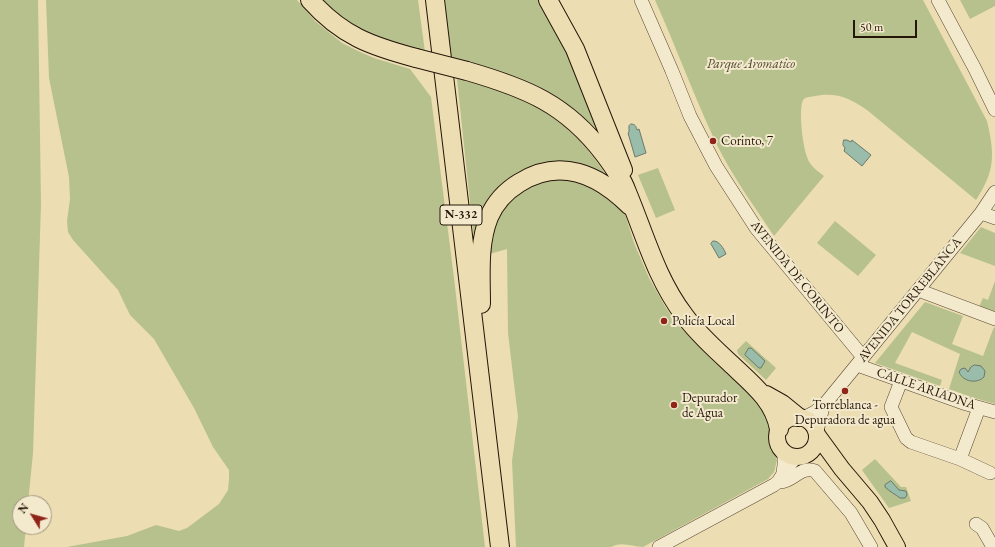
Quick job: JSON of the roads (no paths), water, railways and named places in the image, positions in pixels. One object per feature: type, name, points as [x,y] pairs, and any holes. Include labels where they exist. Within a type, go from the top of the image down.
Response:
[{"type":"highway","points":[[310,0],[328,19],[342,30],[362,41],[416,58],[502,81],[526,90],[546,101],[568,115],[591,136],[613,166],[627,190]]},
{"type":"highway","points":[[429,0],[434,27],[440,43]]},
{"type":"highway","name":"N-332","points":[[435,0],[500,547]]},
{"type":"highway","points":[[548,0],[574,49],[618,154],[627,190],[658,271],[685,316],[703,337],[760,391],[774,411],[779,430]]},
{"type":"highway","points":[[481,387],[484,362],[481,278],[483,244],[489,217],[503,196],[512,188],[533,175],[552,170],[564,170],[576,172],[596,179],[614,192],[634,210]]},
{"type":"highway","points":[[760,391],[782,404],[801,418]]},
{"type":"highway","points":[[492,482],[490,515],[493,547]]},
{"type":"main road","points":[[842,469],[824,459],[799,458],[778,444],[779,430],[785,422],[793,418],[801,418],[811,423],[842,469],[873,506],[897,547]]},
{"type":"main road","points":[[799,458],[814,449],[817,440],[817,433]]},
{"type":"street","name":"AVENIDA DE CORINTO","points":[[641,0],[690,116],[716,166],[756,228],[860,361]]},
{"type":"street","points":[[938,0],[995,110]]},
{"type":"street","name":"AVENIDA TORREBLANCA","points":[[822,407],[981,213],[995,192]]},
{"type":"street","points":[[981,213],[995,218]]},
{"type":"street","points":[[918,290],[995,320]]},
{"type":"street","name":"CALLE ARIADNA","points":[[860,361],[900,381],[995,412]]},
{"type":"street","points":[[900,381],[891,407],[906,438],[911,442],[960,459],[990,473]]},
{"type":"street","points":[[801,418],[822,407]]},
{"type":"street","points":[[817,433],[822,407]]},
{"type":"street","points":[[960,459],[979,408]]},
{"type":"street","points":[[659,547],[774,485],[799,458],[819,473],[851,512],[871,547]]},
{"type":"street","points":[[976,524],[982,528],[992,547]]},
{"type":"place","name":"Corinto, 7","points":[[713,141]]},
{"type":"place","name":"Policía Local","points":[[664,321]]},
{"type":"place","name":"Torreblanca - Depuradora de agua","points":[[845,391]]},
{"type":"place","name":"Depurador de Agua","points":[[674,405]]},
{"type":"park label","name":"Parque Aromatico","points":[[751,64]]}]
